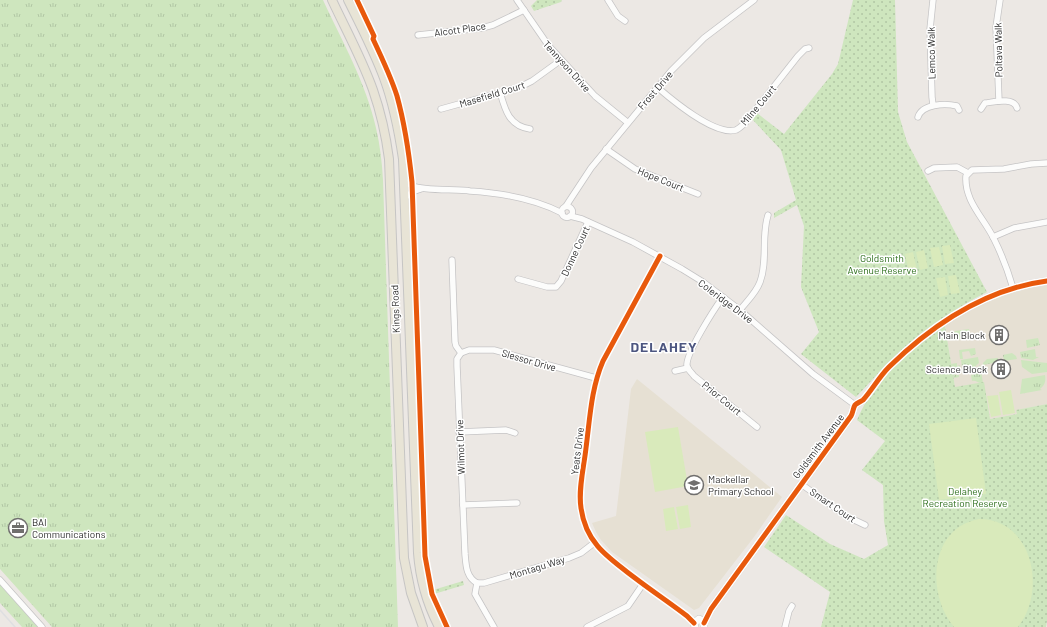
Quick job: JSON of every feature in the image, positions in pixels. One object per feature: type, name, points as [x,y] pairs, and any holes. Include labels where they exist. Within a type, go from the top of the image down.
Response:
[{"type":"main road","name":"Kings Road","points":[[332,0],[361,60],[372,87],[384,126],[390,159],[404,558],[410,593],[423,627]]},
{"type":"main road","name":"Kings Road","points":[[348,0],[385,80],[400,139],[406,197],[418,558],[426,596],[439,627]]},
{"type":"street","name":"Tennyson Drive","points":[[517,0],[548,45],[561,60],[595,96],[627,122]]},
{"type":"street","points":[[608,0],[618,16],[625,21]]},
{"type":"street","name":"Frost Drive","points":[[568,210],[573,196],[585,176],[627,122],[657,87],[704,38],[754,0]]},
{"type":"street","name":"Lemco Walk","points":[[933,0],[930,29],[932,97],[934,105]]},
{"type":"street","name":"Poltava Walk","points":[[999,101],[996,27],[1000,0]]},
{"type":"street","name":"Alcott Place","points":[[418,35],[482,28],[524,10]]},
{"type":"street","name":"Milne Court","points":[[657,87],[692,115],[724,129],[735,130],[746,122],[798,56],[809,48]]},
{"type":"street","name":"Masefield Court","points":[[441,109],[520,87],[532,81],[561,60]]},
{"type":"street","points":[[500,92],[509,118],[519,126],[530,129]]},
{"type":"street","points":[[981,109],[985,103],[999,101],[1014,103],[1017,108]]},
{"type":"street","points":[[918,117],[918,114],[922,111],[934,105],[957,106],[958,110]]},
{"type":"street","name":"Hope Court","points":[[606,149],[635,169],[698,194]]},
{"type":"street","points":[[928,171],[934,168],[957,167],[968,173],[976,170],[1004,169],[1031,164],[1047,163]]},
{"type":"street","points":[[968,173],[966,178],[969,197],[993,237],[1004,259],[1013,288]]},
{"type":"street","name":"Coleridge Drive","points":[[405,181],[412,186],[423,189],[461,190],[489,193],[568,210],[588,222],[633,242],[687,272],[723,297],[740,310],[799,363],[855,405]]},
{"type":"street","name":"Coleridge Drive","points":[[406,197],[412,192],[423,189]]},
{"type":"street","points":[[740,310],[757,288],[762,276],[765,230],[768,215]]},
{"type":"street","name":"Donne Court","points":[[518,279],[552,288],[558,285],[588,222]]},
{"type":"street","points":[[993,237],[1014,228],[1047,222]]},
{"type":"street","name":"Yeats Drive","points":[[660,256],[603,361],[596,378],[591,402],[580,502],[584,523],[594,543],[606,557],[699,624]]},
{"type":"street","name":"Wilmot Drive","points":[[452,260],[455,342],[461,353],[457,362],[466,564],[469,576],[477,583],[475,594],[494,627]]},
{"type":"street","name":"Goldsmith Avenue","points":[[699,624],[851,416],[855,405],[862,400],[889,367],[954,315],[976,303],[999,292],[1047,281]]},
{"type":"street","points":[[675,371],[688,368],[688,357],[707,322],[723,297]]},
{"type":"street","name":"Slessor Drive","points":[[461,353],[469,350],[494,350],[596,378]]},
{"type":"street","name":"Prior Court","points":[[688,368],[694,376],[757,427]]},
{"type":"street","points":[[460,432],[506,430],[516,433]]},
{"type":"street","name":"Smart Court","points":[[801,484],[846,516],[865,525]]},
{"type":"street","points":[[463,505],[517,503]]},
{"type":"street","name":"Montagu Way","points":[[477,583],[484,583],[569,558],[581,553],[594,543]]},
{"type":"street","points":[[0,580],[42,627]]},
{"type":"street","points":[[587,627],[628,606],[642,584]]},
{"type":"street","points":[[785,627],[789,611],[792,606]]},
{"type":"shaded area","points":[[1047,284],[1047,404],[1017,410],[1017,414],[990,419],[955,387],[945,326],[952,320],[986,301],[1010,291]]},
{"type":"shaded area","name":"Mackellar Primary School","points":[[637,379],[782,497],[754,537],[699,608],[694,610],[612,552],[601,540],[592,523],[616,516],[631,389]]},
{"type":"green space","points":[[0,0],[323,0],[360,79],[372,111],[381,154],[398,627],[52,627],[0,569]]},
{"type":"green space","points":[[537,0],[562,0],[561,2],[534,11],[531,6]]},
{"type":"green space","name":"Goldsmith Avenue Reserve","points":[[853,0],[895,0],[898,112],[907,142],[987,292],[950,313],[927,329],[889,362],[856,397],[801,354],[819,332],[801,287],[804,226],[797,205],[774,218],[774,213],[796,200],[781,150],[752,119],[757,113],[784,134],[832,74],[838,64]]},
{"type":"green space","points":[[950,245],[954,263],[945,264],[942,246]]},
{"type":"green space","points":[[939,247],[943,265],[934,267],[930,248]]},
{"type":"green space","points":[[924,250],[928,268],[920,270],[916,252]]},
{"type":"green space","points":[[913,252],[917,270],[909,272],[905,254]]},
{"type":"green space","points":[[956,275],[960,293],[951,294],[948,276]]},
{"type":"green space","points":[[945,277],[948,295],[940,297],[936,278]]},
{"type":"green space","name":"Delahey Recreation Reserve","points":[[945,326],[955,387],[984,382],[990,419],[1017,414],[1016,410],[1047,404],[1046,627],[821,627],[830,592],[764,547],[786,515],[830,544],[864,559],[888,545],[884,521],[883,485],[862,470],[885,441],[857,420],[868,398],[893,367],[923,341]]},
{"type":"green space","points":[[969,329],[970,337],[956,340],[950,339],[955,331]]},
{"type":"green space","points":[[1038,338],[1040,345],[1027,348],[1026,340]]},
{"type":"green space","points":[[975,348],[976,354],[971,356],[969,351],[962,352],[963,359],[960,359],[959,350]]},
{"type":"green space","points":[[1035,349],[1036,357],[1039,357],[1033,360],[1021,358],[1020,352]]},
{"type":"green space","points":[[1012,353],[1017,359],[1004,361],[1003,355]]},
{"type":"green space","points":[[978,357],[979,363],[970,371],[963,374],[961,360]]},
{"type":"green space","points":[[998,358],[998,362],[983,365],[987,359]]},
{"type":"green space","points":[[1021,360],[1047,363],[1047,372],[1032,374],[1022,367]]},
{"type":"green space","points":[[957,363],[957,366],[960,365],[961,373],[955,374],[959,375],[959,377],[954,378],[951,364]]},
{"type":"green space","points":[[980,365],[983,383],[972,381],[971,375],[973,375],[973,371]]},
{"type":"green space","points":[[1045,375],[1045,383],[1040,389],[1042,390],[1020,394],[1022,379]]},
{"type":"green space","points":[[1011,390],[1015,413],[1003,415],[999,392]]},
{"type":"green space","points":[[998,395],[1001,415],[991,417],[987,396]]},
{"type":"green space","points":[[976,418],[986,494],[939,500],[929,424]]},
{"type":"green space","points":[[678,427],[688,486],[655,492],[645,432]]},
{"type":"green space","points":[[688,505],[691,527],[680,529],[676,507]]},
{"type":"green space","points":[[674,507],[678,529],[666,531],[663,509]]},
{"type":"green space","points":[[979,519],[997,522],[1012,531],[1023,544],[1030,560],[1033,577],[1032,595],[1027,612],[1018,627],[954,627],[945,613],[939,597],[936,581],[937,564],[942,548],[950,535],[962,525]]},
{"type":"green space","points":[[463,581],[464,585],[434,594],[433,590]]},
{"type":"green space","points":[[0,584],[38,627],[22,627],[0,603]]},
{"type":"railway","points":[[0,610],[15,627]]},
{"type":"cycle path","points":[[357,0],[374,36],[373,39],[395,89],[408,150],[412,182],[425,556],[432,594],[447,627]]},
{"type":"cycle path","points":[[660,256],[603,361],[599,372],[592,404],[580,501],[584,521],[588,531],[593,541],[600,549],[616,564],[687,616],[694,623]]},
{"type":"cycle path","points":[[704,623],[711,609],[851,416],[855,405],[863,400],[889,367],[906,351],[942,323],[982,300],[1025,285],[1047,281]]},
{"type":"place","name":"Main Block","points":[[999,335]]},
{"type":"place","name":"Science Block","points":[[1001,369]]},
{"type":"place","name":"Mackellar Primary School","points":[[694,485]]},
{"type":"place","name":"BAI Communications","points":[[18,528]]},
{"type":"district","name":"DELAHEY","points":[[664,347]]}]
